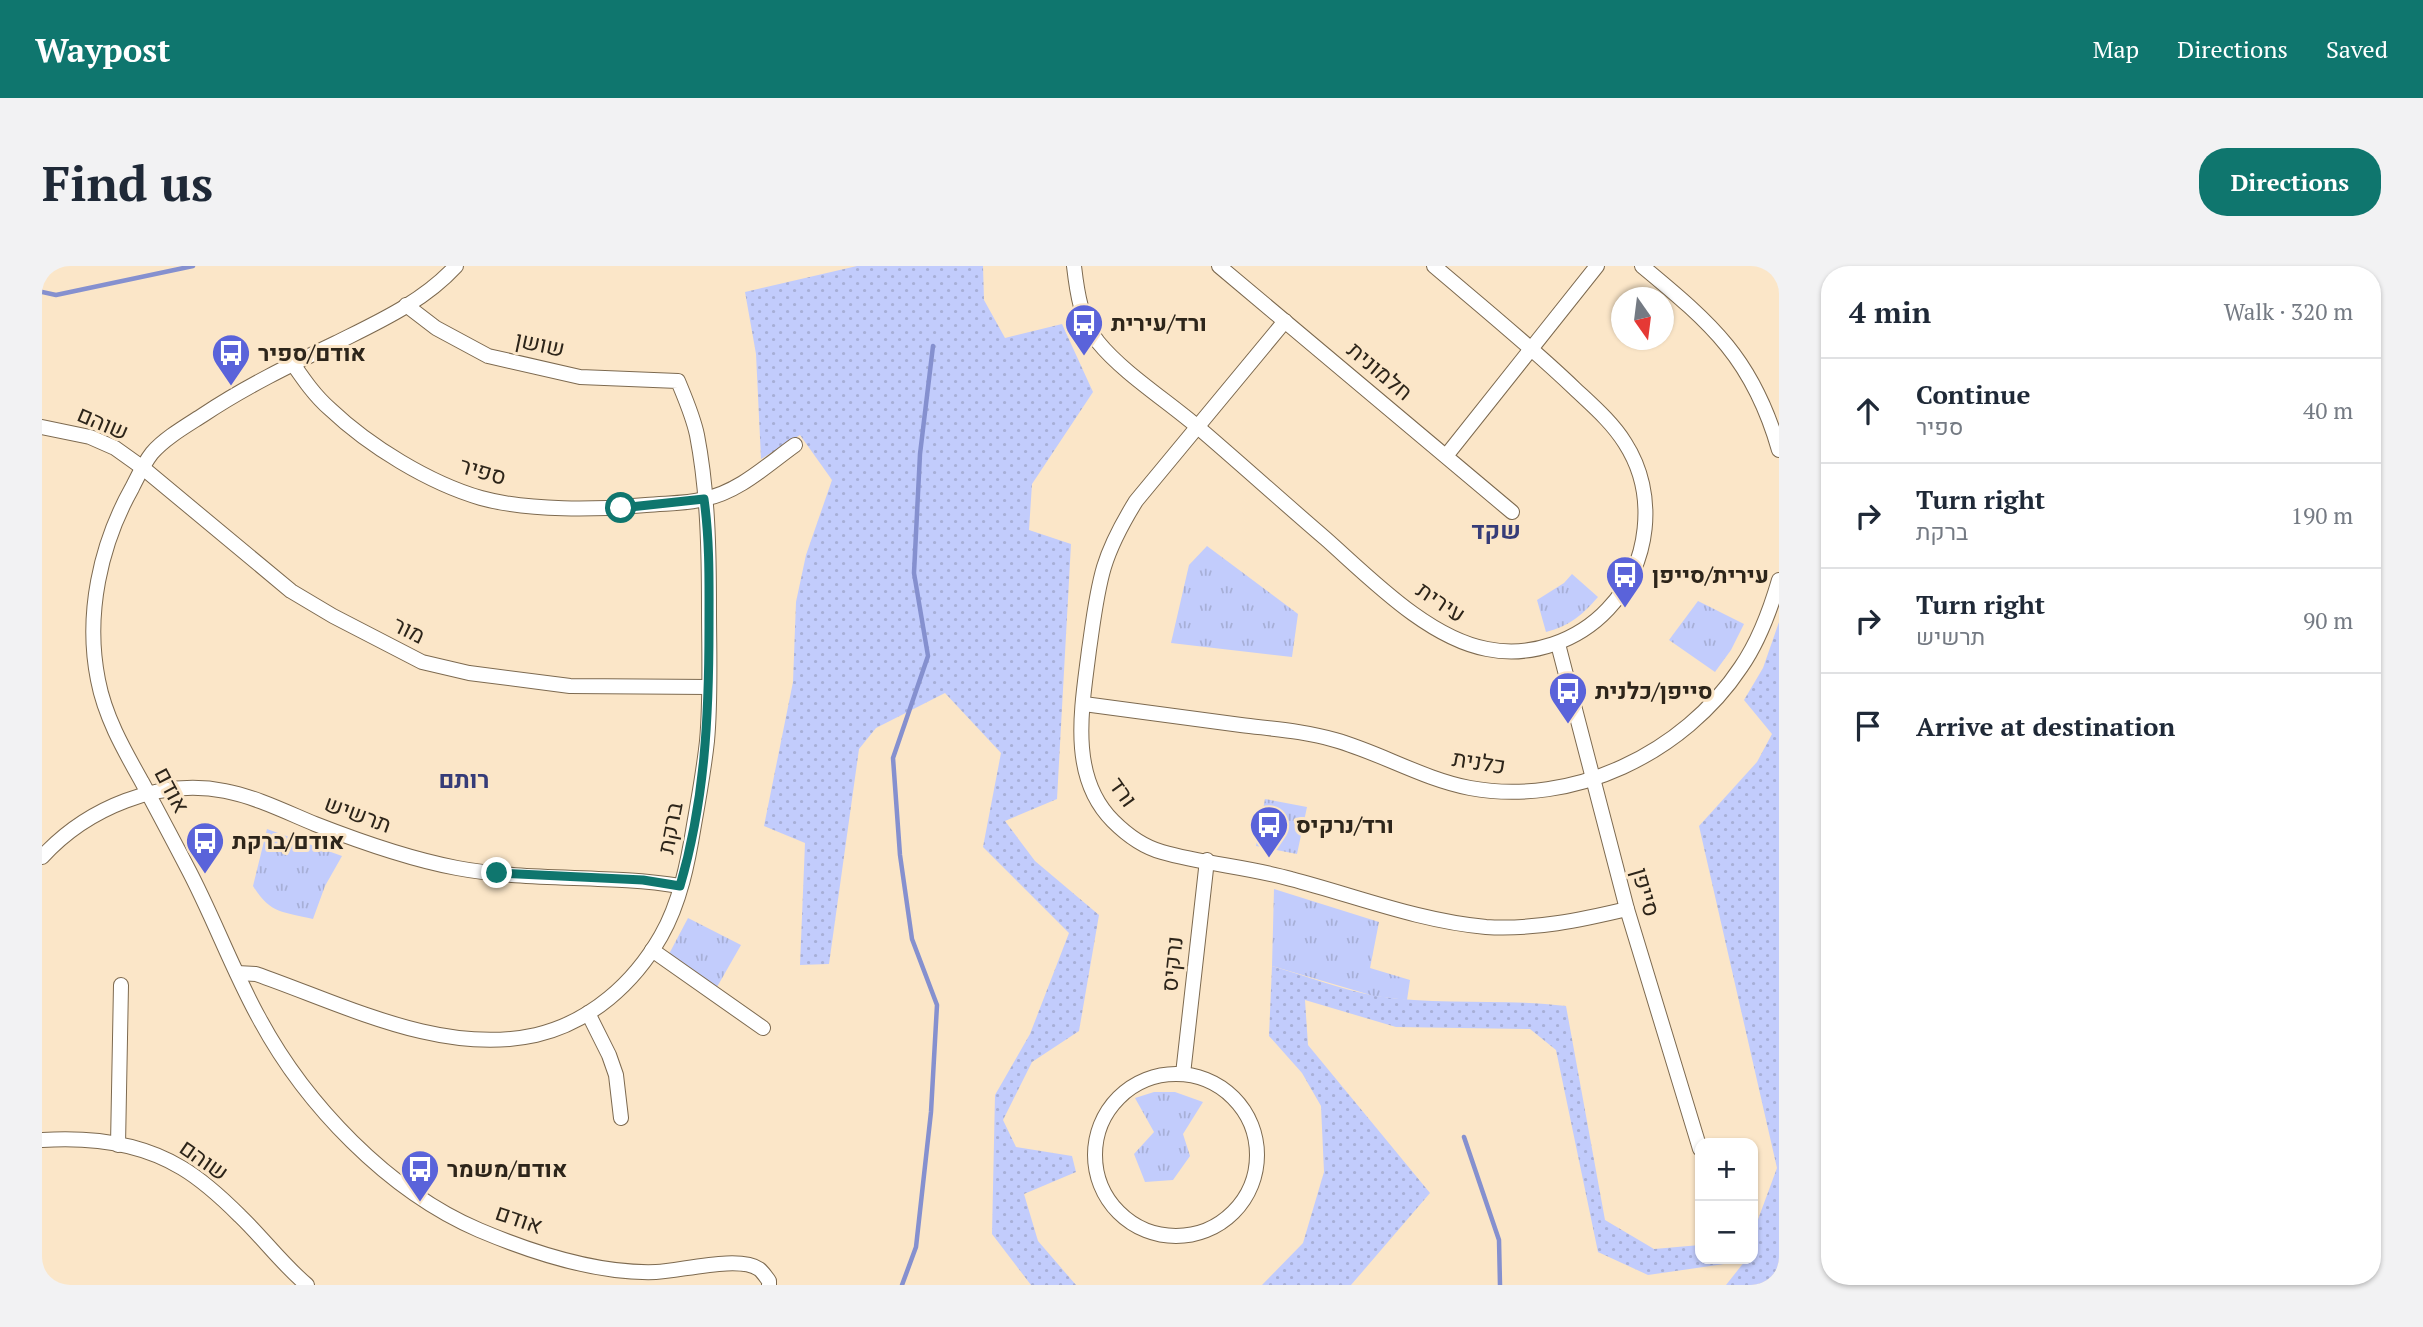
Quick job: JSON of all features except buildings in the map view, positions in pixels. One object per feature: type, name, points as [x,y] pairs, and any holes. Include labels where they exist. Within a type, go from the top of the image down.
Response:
[{"type":"street","name":"אודם","points":[[456,266],[421,296],[387,317],[260,380],[181,428],[153,452],[119,511],[98,580],[94,644],[98,680],[107,712],[195,882],[260,1020],[306,1090],[392,1178],[442,1212],[480,1230],[579,1263],[617,1270],[653,1272],[743,1264],[758,1268],[769,1283]]},
{"type":"street","name":"עירית","points":[[1074,266],[1077,294],[1083,313],[1096,340],[1112,358],[1197,426],[1353,563],[1440,633],[1465,644],[1490,650],[1518,651],[1558,644],[1598,619],[1624,590],[1642,548],[1646,526],[1645,500],[1635,462],[1614,428],[1532,348],[1434,266]]},
{"type":"street","name":"חלמונית","points":[[1219,266],[1512,512]]},
{"type":"street","points":[[1446,456],[1597,266]]},
{"type":"street","points":[[1642,266],[1697,311],[1722,337],[1757,391],[1772,425],[1779,450]]},
{"type":"street","name":"שושן","points":[[406,305],[436,328],[488,356],[580,377],[678,381]]},
{"type":"street","name":"ורד","points":[[1285,321],[1136,501],[1122,523],[1104,566],[1097,596],[1080,733],[1087,778],[1101,807],[1124,831],[1160,852],[1291,878],[1419,916],[1487,927],[1551,924],[1627,909]]},
{"type":"street","name":"ספיר","points":[[293,364],[309,388],[330,410],[413,468],[481,498],[521,505],[621,508],[704,499],[737,487],[795,445]]},
{"type":"street","name":"ברקת","points":[[237,973],[256,974],[433,1035],[465,1041],[500,1041],[538,1034],[578,1019],[613,997],[640,968],[662,935],[680,886],[688,858],[707,741],[709,572],[704,499],[697,433],[678,381]]},
{"type":"street","name":"שוהם","points":[[42,427],[90,437],[115,448],[143,468]]},
{"type":"street","name":"מור","points":[[143,468],[290,592],[422,662],[468,673],[570,686],[709,687]]},
{"type":"street","name":"כלנית","points":[[1084,704],[1294,731],[1325,738],[1445,782],[1472,788],[1527,791],[1556,788],[1592,779],[1631,763],[1664,744],[1713,702],[1741,668],[1757,639],[1770,611],[1779,580]]},
{"type":"street","name":"סייפן","points":[[1558,644],[1627,909],[1697,1138]]},
{"type":"street","name":"תרשיש","points":[[42,857],[71,830],[95,815],[147,793],[198,789],[225,791],[254,799],[422,861],[461,869],[543,877],[643,880],[680,886]]},
{"type":"street","name":"נרקיס","points":[[1183,1073],[1207,860]]},
{"type":"street","points":[[652,950],[763,1028]]},
{"type":"street","points":[[118,1145],[121,985]]},
{"type":"street","points":[[588,1013],[609,1055],[615,1075],[621,1118]]},
{"type":"street","points":[[1183,1073],[1209,1080],[1231,1094],[1247,1115],[1256,1140],[1257,1166],[1249,1191],[1234,1213],[1212,1228],[1187,1236],[1161,1236],[1135,1226],[1113,1209],[1099,1185],[1093,1158],[1097,1131],[1110,1106],[1130,1087],[1155,1076],[1183,1073]]},
{"type":"street","name":"שוהם","points":[[42,1140],[97,1141],[118,1145],[158,1156],[183,1168],[240,1217],[307,1285]]},
{"type":"green space","points":[[857,266],[983,266],[984,300],[1005,338],[1062,324],[1093,392],[1032,484],[1029,530],[1071,544],[1057,799],[1005,821],[1035,861],[1099,915],[1079,1031],[1032,1062],[1003,1120],[1016,1147],[1072,1156],[1076,1172],[1024,1194],[1038,1241],[1076,1285],[1031,1285],[992,1234],[995,1095],[1030,1034],[1069,933],[983,847],[1001,753],[945,693],[876,728],[859,749],[829,964],[800,965],[805,843],[764,826],[793,682],[796,602],[806,555],[832,480],[800,435],[761,459],[756,354],[745,292]]},
{"type":"green space","points":[[1207,546],[1298,614],[1292,657],[1171,643],[1189,565]]},
{"type":"green space","points":[[1572,574],[1598,597],[1575,619],[1546,632],[1537,600],[1564,583]]},
{"type":"green space","points":[[1698,601],[1744,624],[1731,650],[1715,672],[1669,640]]},
{"type":"green space","points":[[1779,622],[1779,1285],[1726,1285],[1743,1264],[1758,1264],[1758,1219],[1777,1168],[1699,826],[1757,762],[1772,734],[1744,700],[1763,668]]},
{"type":"green space","points":[[1265,799],[1307,807],[1297,854],[1256,846]]},
{"type":"green space","points":[[267,829],[342,856],[325,886],[313,919],[285,913],[272,907],[253,886]]},
{"type":"green space","points":[[1274,889],[1379,922],[1370,968],[1410,980],[1407,1000],[1374,996],[1272,966]]},
{"type":"green space","points":[[688,918],[741,945],[717,987],[669,954]]},
{"type":"green space","points":[[1272,966],[1337,987],[1377,996],[1424,1001],[1519,1002],[1566,1006],[1605,1220],[1654,1249],[1695,1245],[1695,1264],[1724,1264],[1648,1275],[1598,1252],[1556,1050],[1530,1029],[1396,1027],[1305,1000],[1308,1045],[1430,1193],[1351,1285],[1262,1285],[1303,1243],[1324,1172],[1321,1106],[1302,1073],[1269,1036]]},
{"type":"green space","points":[[1154,1092],[1175,1092],[1203,1102],[1183,1134],[1190,1156],[1173,1180],[1145,1182],[1134,1154],[1154,1132],[1135,1098]]},
{"type":"waterway","points":[[42,292],[56,295],[193,266]]},
{"type":"waterway","points":[[902,1285],[916,1247],[931,1112],[937,1005],[912,939],[900,855],[893,758],[928,656],[914,573],[920,454],[933,346]]},
{"type":"waterway","points":[[1464,1137],[1499,1240],[1500,1285]]},
{"type":"place","name":"ורד/עירית","points":[[1084,357]]},
{"type":"place","name":"אודם/ספיר","points":[[231,387]]},
{"type":"place","name":"עירית/סייפן","points":[[1625,609]]},
{"type":"place","name":"סייפן/כלנית","points":[[1568,725]]},
{"type":"place","name":"ורד/נרקיס","points":[[1269,859]]},
{"type":"place","name":"אודם/ברקת","points":[[205,875]]},
{"type":"place","name":"אודם/משמר","points":[[420,1203]]},
{"type":"district","name":"שקד","points":[[1496,531]]},
{"type":"district","name":"רותם","points":[[464,780]]},
{"type":"route","points":[[497,873],[643,880],[680,886],[688,858],[707,741],[709,572],[708,525],[704,499],[621,508]]}]
